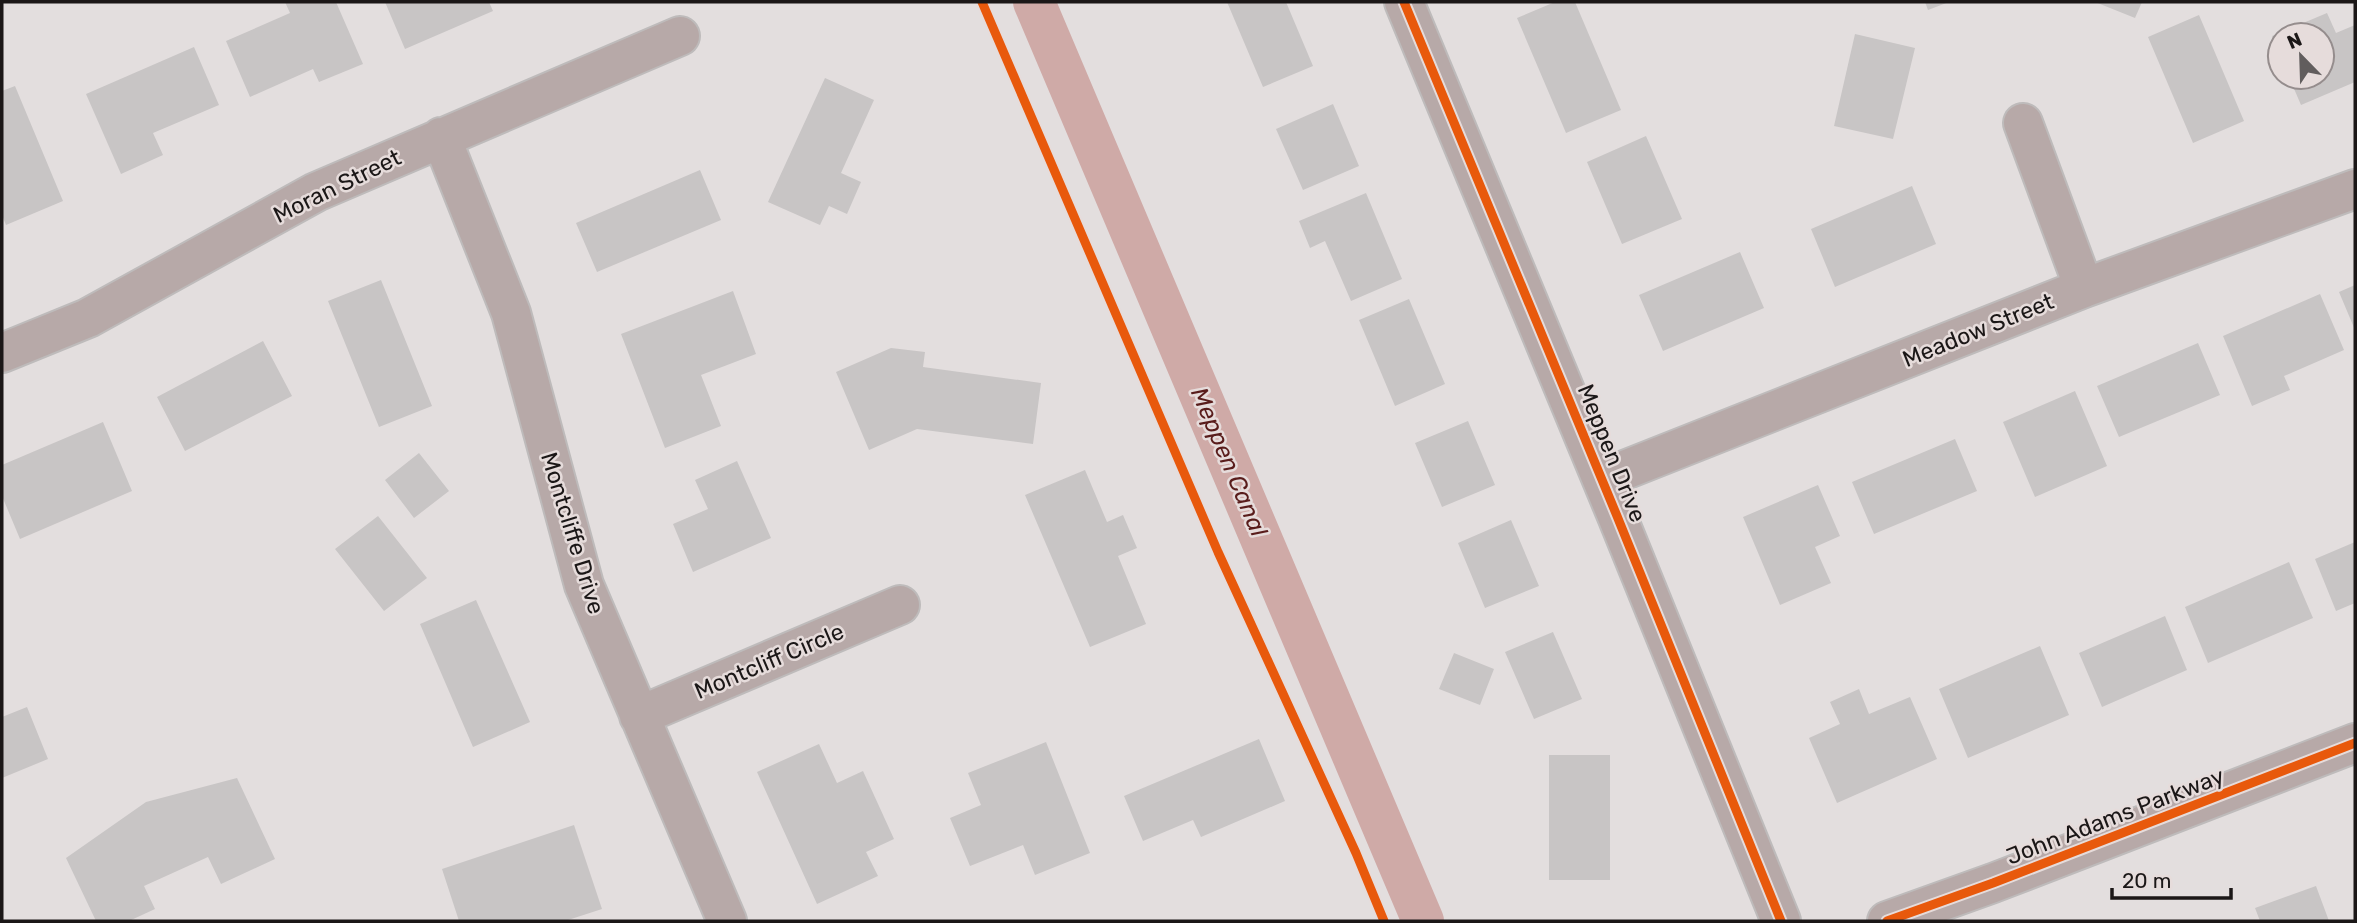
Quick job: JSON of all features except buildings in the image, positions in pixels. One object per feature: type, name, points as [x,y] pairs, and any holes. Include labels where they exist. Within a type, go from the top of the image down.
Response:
[{"type":"street","name":"Meppen Drive","points":[[1404,2],[1602,479],[1781,921]]},
{"type":"street","name":"Moran Street","points":[[2,353],[88,318],[316,192],[680,36]]},
{"type":"street","points":[[2023,123],[2084,288]]},
{"type":"street","name":"Montcliffe Drive","points":[[441,137],[511,313],[584,584],[727,921]]},
{"type":"street","name":"Meadow Street","points":[[1602,479],[2084,288],[2355,188]]},
{"type":"street","name":"Montcliff Circle","points":[[639,716],[900,605]]},
{"type":"street","name":"John Adams Parkway","points":[[1887,921],[2006,878],[2355,743]]},
{"type":"waterway","name":"Meppen Canal","points":[[1034,2],[1423,921]]},
{"type":"cycle path","points":[[982,2],[1218,552],[1356,853],[1384,921]]},
{"type":"cycle path","points":[[1404,2],[1781,921]]},
{"type":"cycle path","points":[[1887,921],[1993,883],[2355,743]]}]
